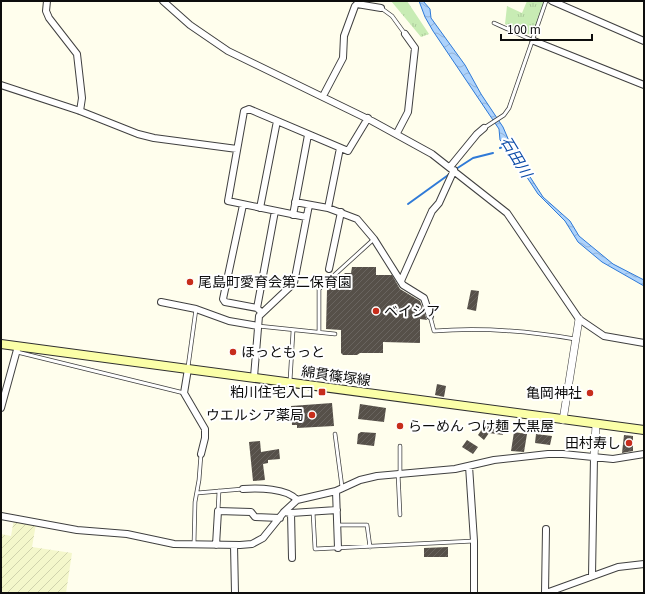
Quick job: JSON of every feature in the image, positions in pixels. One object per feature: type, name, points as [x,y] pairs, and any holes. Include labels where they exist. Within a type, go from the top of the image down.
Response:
[{"type":"main road","name":"綿貫篠塚線","points":[[1,344],[18,349],[290,382],[596,425],[644,430]]},
{"type":"street","points":[[46,1],[46,11],[49,18],[77,54],[82,98],[80,111]]},
{"type":"street","points":[[162,1],[190,25],[221,47],[397,133],[452,168],[507,213],[579,319],[604,336],[644,343]]},
{"type":"street","points":[[552,1],[644,40]]},
{"type":"street","points":[[323,96],[343,58],[344,36],[355,6],[357,4],[381,8]]},
{"type":"street","points":[[397,133],[408,112],[415,48],[405,34]]},
{"type":"street","points":[[534,41],[644,85]]},
{"type":"street","points":[[1,85],[80,111],[138,134],[154,138],[237,149]]},
{"type":"street","points":[[306,217],[229,202],[227,199],[246,109],[347,151],[351,149],[368,118]]},
{"type":"street","points":[[260,208],[277,121]]},
{"type":"street","points":[[400,281],[432,211],[439,203],[452,168],[477,134],[485,128]]},
{"type":"street","points":[[293,215],[308,135]]},
{"type":"street","points":[[328,208],[340,148]]},
{"type":"street","points":[[295,202],[328,208],[357,219],[374,239],[403,285],[422,295],[430,316]]},
{"type":"street","points":[[244,205],[223,299],[225,302],[257,308],[262,313]]},
{"type":"street","points":[[254,378],[259,316],[294,283],[309,205]]},
{"type":"street","points":[[257,308],[275,211]]},
{"type":"street","points":[[329,269],[341,212]]},
{"type":"street","points":[[161,302],[196,309],[229,321],[258,326]]},
{"type":"street","points":[[563,420],[579,319]]},
{"type":"street","points":[[1,408],[18,349]]},
{"type":"street","points":[[188,369],[184,393],[205,429],[205,438],[201,454]]},
{"type":"street","points":[[592,576],[596,425]]},
{"type":"street","points":[[1,516],[77,530],[126,534],[174,544],[194,546],[252,544],[259,541],[268,533],[297,500],[339,490],[366,479],[399,473],[442,470],[494,460],[548,454],[613,459],[644,454]]},
{"type":"street","points":[[469,466],[474,542],[474,593]]},
{"type":"street","points":[[243,488],[272,489],[292,496],[297,500]]},
{"type":"street","points":[[338,548],[337,510],[339,490]]},
{"type":"street","points":[[287,512],[337,510]]},
{"type":"street","points":[[216,545],[218,511],[251,512],[255,517],[280,518]]},
{"type":"street","points":[[287,512],[292,558]]},
{"type":"street","points":[[546,529],[548,593],[618,566],[644,564]]},
{"type":"street","points":[[234,545],[235,593]]},
{"type":"lane","points":[[485,128],[504,115],[509,108],[534,41],[546,1]]},
{"type":"lane","points":[[381,8],[392,16],[405,34]]},
{"type":"lane","points":[[494,23],[534,41]]},
{"type":"lane","points":[[319,332],[319,289],[374,239]]},
{"type":"lane","points":[[188,369],[196,309]]},
{"type":"lane","points":[[430,316],[434,331],[477,329],[546,334],[575,339]]},
{"type":"lane","points":[[258,326],[292,331],[335,334]]},
{"type":"lane","points":[[290,382],[292,331]]},
{"type":"lane","points":[[18,349],[184,393]]},
{"type":"lane","points":[[335,434],[339,490]]},
{"type":"lane","points":[[400,446],[400,515]]},
{"type":"lane","points":[[194,546],[201,454]]},
{"type":"lane","points":[[197,493],[243,488]]},
{"type":"lane","points":[[218,511],[219,491]]},
{"type":"lane","points":[[313,512],[315,549],[474,542]]},
{"type":"lane","points":[[337,525],[367,525],[370,547]]},
{"type":"green space","points":[[391,1],[407,1],[429,34],[421,37]]},
{"type":"green space","points":[[527,1],[545,1],[533,36],[505,24],[507,6],[522,13]]},
{"type":"green space","points":[[14,519],[36,524],[32,547],[72,553],[66,593],[1,593],[1,534],[11,536]]},
{"type":"water","name":"石田川","points":[[419,1],[423,1],[430,9],[431,18],[465,65],[481,94],[503,127],[509,141],[510,139],[518,151],[514,152],[543,197],[570,221],[579,236],[613,264],[644,280],[644,286],[602,262],[578,242],[565,221],[538,194],[509,150],[500,140],[499,129],[433,31],[425,17]]},
{"type":"building","name":"ベイシア","points":[[352,267],[376,267],[376,275],[392,275],[400,289],[420,301],[427,320],[420,319],[420,343],[383,342],[383,353],[343,355],[341,353],[341,330],[326,329],[327,290],[345,273],[351,273]]},
{"type":"building","points":[[471,290],[479,291],[476,311],[467,309]]},
{"type":"building","points":[[437,384],[446,386],[444,397],[435,395]]},
{"type":"building","name":"ウエルシア薬局","points":[[332,403],[334,426],[297,428],[297,425],[292,425],[291,406]]},
{"type":"building","points":[[360,404],[386,408],[384,422],[358,419]]},
{"type":"building","points":[[486,423],[496,430],[496,426],[506,428],[506,433],[502,433],[503,435],[489,433],[484,440],[478,435]]},
{"type":"building","points":[[361,432],[376,433],[374,446],[357,444],[358,434]]},
{"type":"building","points":[[514,432],[527,434],[524,452],[511,451]]},
{"type":"building","points":[[536,434],[552,436],[550,445],[535,443]]},
{"type":"building","points":[[624,435],[633,436],[633,451],[622,453]]},
{"type":"building","points":[[467,440],[478,447],[473,454],[462,447]]},
{"type":"building","points":[[260,441],[261,452],[279,449],[280,459],[268,460],[268,463],[263,464],[265,480],[253,481],[249,442]]},
{"type":"building","points":[[448,547],[448,557],[424,557],[424,548]]},
{"type":"waterway","name":"石田川","points":[[500,148],[506,145]]},
{"type":"waterway","points":[[456,169],[473,158],[493,153]]},
{"type":"waterway","points":[[408,204],[451,173]]},
{"type":"place","name":"尾島町愛育会第二保育園","points":[[190,282]]},
{"type":"place","name":"ベイシア","points":[[376,311]]},
{"type":"place","name":"ほっともっと","points":[[233,352]]},
{"type":"place","name":"粕川住宅入口","points":[[322,392]]},
{"type":"place","name":"亀岡神社","points":[[590,393]]},
{"type":"place","name":"ウエルシア薬局","points":[[312,415]]},
{"type":"place","name":"らーめん つけ麺 大黒屋","points":[[400,426]]},
{"type":"place","name":"田村寿し","points":[[629,443]]}]
